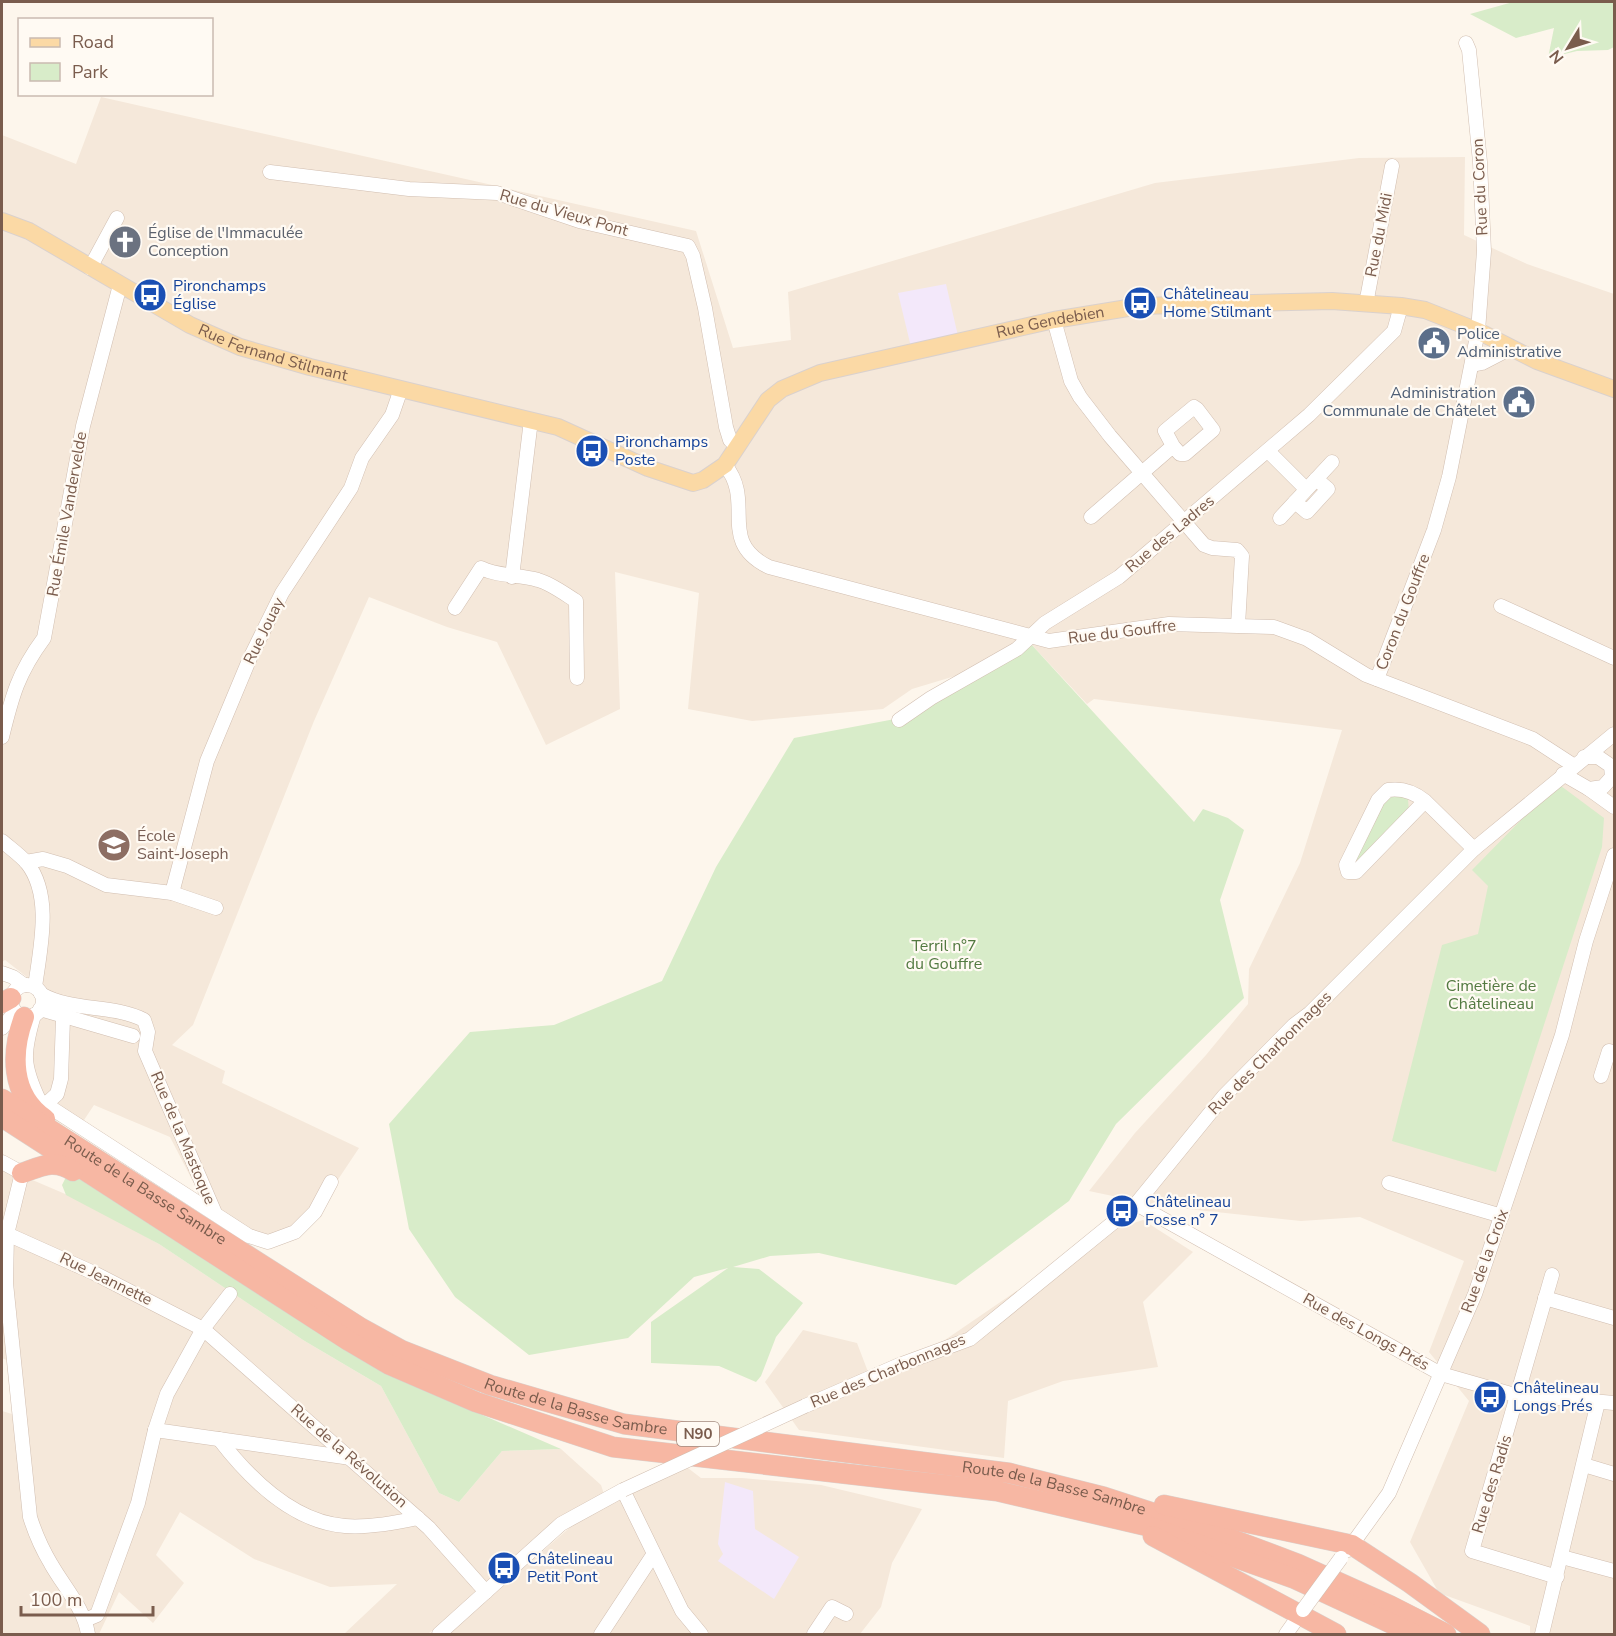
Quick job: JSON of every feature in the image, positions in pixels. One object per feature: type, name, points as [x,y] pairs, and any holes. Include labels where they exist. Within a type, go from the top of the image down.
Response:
[{"type":"highway","points":[[22,1000],[14,1057],[16,1075],[26,1097],[41,1116],[103,1158],[114,1170]]},
{"type":"highway","name":"Route de la Basse Sambre","points":[[2,1099],[361,1328],[401,1350],[490,1385],[624,1424],[1009,1473],[1293,1578],[1414,1635]]},
{"type":"highway","name":"Route de la Basse Sambre","points":[[2,1117],[388,1364],[476,1402],[614,1447],[998,1491],[1102,1506],[1215,1533],[1298,1564],[1389,1605],[1446,1635]]},
{"type":"highway","points":[[22,1173],[51,1163],[63,1165],[128,1205],[145,1209]]},
{"type":"highway","points":[[1102,1506],[1158,1503],[1346,1551],[1410,1583],[1480,1635]]},
{"type":"highway","points":[[1102,1506],[1336,1635]]},
{"type":"main road","name":"Rue Fernand Stilmant","points":[[2,221],[29,231],[190,325],[240,347],[401,390],[531,420]]},
{"type":"main road","name":"Rue Gendebien","points":[[725,465],[736,445],[768,400],[782,389],[820,373],[1054,320],[1140,306],[1261,301],[1366,304],[1425,310],[1478,331],[1537,361],[1614,389]]},
{"type":"main road","points":[[531,420],[558,427],[683,481],[703,480],[725,465]]},
{"type":"street","name":"Rue du Coron","points":[[1466,43],[1469,50],[1480,162],[1484,251],[1478,331],[1472,365]]},
{"type":"street","name":"Rue du Midi","points":[[1366,304],[1392,166]]},
{"type":"street","name":"Rue du Vieux Pont","points":[[270,172],[409,189],[497,194],[579,221],[688,246],[693,256],[705,308],[726,428],[730,440],[736,445]]},
{"type":"street","points":[[90,268],[117,218]]},
{"type":"street","name":"Rue Émile Vandervelde","points":[[2,737],[13,692],[25,664],[44,638],[83,426],[120,285]]},
{"type":"street","name":"Rue des Ladres","points":[[899,720],[931,698],[1017,649],[1045,623],[1119,577],[1268,451],[1394,331],[1401,306]]},
{"type":"street","points":[[1054,320],[1071,381],[1110,436],[1204,545],[1237,550],[1242,556],[1238,625]]},
{"type":"street","points":[[1472,365],[1482,363],[1511,348]]},
{"type":"street","name":"Coron du Gouffre","points":[[1377,679],[1429,546],[1449,477],[1472,365]]},
{"type":"street","name":"Rue Jouay","points":[[172,894],[207,761],[250,658],[282,593],[351,488],[362,458],[392,415],[401,390]]},
{"type":"street","points":[[512,577],[531,420]]},
{"type":"street","points":[[1091,518],[1173,446]]},
{"type":"street","points":[[1268,451],[1306,489]]},
{"type":"street","points":[[1280,518],[1332,462]]},
{"type":"street","name":"Rue du Gouffre","points":[[725,465],[733,475],[739,491],[741,542],[751,556],[760,562],[1030,638],[1049,641],[1169,624],[1274,627],[1291,632],[1377,679],[1533,739],[1573,766]]},
{"type":"street","points":[[1295,502],[1307,512],[1328,489],[1316,479]]},
{"type":"street","points":[[455,608],[481,568],[512,577],[538,580],[576,601],[577,678]]},
{"type":"street","points":[[1501,606],[1614,658]]},
{"type":"street","name":"Rue des Charbonnages","points":[[439,1635],[561,1524],[623,1490],[805,1406],[899,1365],[970,1339],[1136,1204],[1224,1096],[1474,849],[1614,734]]},
{"type":"street","points":[[1589,789],[1603,787],[1613,774],[1601,758],[1573,766],[1589,789],[1614,807]]},
{"type":"street","points":[[1425,801],[1356,872],[1348,872],[1346,865],[1383,793],[1395,789],[1405,790],[1425,801],[1474,849]]},
{"type":"street","points":[[2,842],[26,862],[36,877],[42,901],[39,963],[22,1000],[2,1028]]},
{"type":"street","name":"Rue de la Croix","points":[[1286,1635],[1389,1493],[1442,1374],[1475,1294],[1562,1035],[1586,941],[1614,855]]},
{"type":"street","points":[[26,862],[43,859],[67,866],[106,885],[172,894],[216,908]]},
{"type":"street","points":[[2,973],[13,977],[22,1000],[24,1050],[30,1081],[39,1100],[215,1213]]},
{"type":"street","points":[[22,1000],[63,1018],[133,1036]]},
{"type":"street","name":"Rue de la Mastoque","points":[[22,1000],[130,1013],[144,1020],[148,1032],[145,1051],[215,1213],[249,1236],[268,1242],[294,1232],[315,1212],[331,1182]]},
{"type":"street","points":[[46,1104],[57,1094],[61,1079],[63,1018]]},
{"type":"street","points":[[1601,1076],[1610,1051],[1614,1053]]},
{"type":"street","points":[[2,1162],[22,1173],[7,1234],[6,1283],[30,1517],[50,1564],[85,1620],[88,1635]]},
{"type":"street","points":[[175,1188],[189,1184],[195,1167]]},
{"type":"street","points":[[1389,1183],[1502,1216]]},
{"type":"street","name":"Rue des Longs Prés","points":[[1136,1204],[1442,1374],[1519,1395],[1614,1403]]},
{"type":"street","name":"Rue Jeannette","points":[[7,1234],[94,1273],[203,1329]]},
{"type":"street","name":"Rue des Radis","points":[[1552,1275],[1472,1551],[1557,1577]]},
{"type":"street","points":[[85,1620],[97,1615],[138,1503],[155,1430],[168,1394],[203,1329],[230,1294]]},
{"type":"street","points":[[1545,1298],[1614,1318]]},
{"type":"street","name":"Rue de la Révolution","points":[[203,1329],[418,1518],[486,1592]]},
{"type":"street","points":[[1542,1635],[1598,1402]]},
{"type":"street","points":[[155,1430],[351,1458]]},
{"type":"street","points":[[219,1439],[248,1473],[271,1494],[314,1518],[343,1526],[370,1526],[418,1518]]},
{"type":"street","points":[[1584,1465],[1614,1474]]},
{"type":"street","points":[[623,1490],[682,1611],[701,1635]]},
{"type":"street","points":[[602,1635],[653,1555]]},
{"type":"street","points":[[1562,1557],[1614,1571]]},
{"type":"street","points":[[814,1635],[832,1607],[846,1614]]},
{"type":"shaded area","points":[[101,97],[696,231],[733,348],[791,340],[788,292],[1155,183],[1359,158],[1465,157],[1464,235],[1527,264],[1614,294],[1614,1634],[1530,1634],[1530,1626],[1439,1593],[1410,1542],[1469,1401],[1429,1352],[1464,1261],[1360,1217],[1301,1221],[1160,1206],[1089,1191],[1135,1133],[1206,1055],[1248,1004],[1249,969],[1300,863],[1342,730],[1094,699],[1087,704],[1030,643],[1005,661],[912,689],[883,709],[752,721],[688,709],[699,593],[615,572],[620,709],[546,745],[497,642],[447,627],[369,597],[314,721],[193,1025],[172,1045],[225,1071],[222,1083],[359,1148],[302,1232],[262,1246],[202,1199],[170,1137],[94,1105],[76,1132],[35,1109],[29,1013],[55,996],[5,960],[2,962],[2,135],[76,164]]},
{"type":"shaded area","points":[[946,284],[958,336],[911,347],[898,293]]},
{"type":"shaded area","points":[[2,1167],[84,1202],[159,1244],[303,1340],[381,1386],[439,1493],[459,1502],[502,1451],[561,1449],[601,1485],[604,1494],[552,1527],[428,1634],[344,1634],[397,1584],[330,1587],[254,1559],[180,1512],[156,1555],[184,1583],[153,1623],[119,1592],[99,1634],[2,1634],[2,1411],[12,1414],[9,1361],[2,1358]]},
{"type":"shaded area","points":[[1143,1220],[1193,1252],[1143,1302],[1158,1367],[1063,1381],[1008,1401],[1004,1458],[799,1430],[765,1382],[803,1330],[857,1343],[870,1377],[923,1355],[1100,1234]]},
{"type":"shaded area","points":[[684,1465],[701,1478],[742,1478],[821,1485],[922,1509],[892,1563],[881,1607],[860,1634],[448,1634],[583,1516]]},
{"type":"shaded area","points":[[725,1482],[753,1491],[755,1529],[799,1557],[774,1599],[718,1561],[723,1554],[718,1544]]},
{"type":"green space","points":[[1513,2],[1614,2],[1614,47],[1608,50],[1577,51],[1548,58],[1554,28],[1516,38],[1470,14]]},
{"type":"green space","name":"Terril n°7 du Gouffre","points":[[1030,643],[1194,822],[1203,809],[1228,818],[1244,830],[1220,900],[1244,998],[1116,1124],[1069,1201],[956,1285],[819,1253],[770,1256],[733,1267],[759,1269],[803,1303],[776,1337],[761,1376],[756,1382],[719,1366],[651,1363],[651,1322],[728,1268],[694,1277],[628,1338],[529,1355],[455,1297],[409,1229],[389,1124],[470,1032],[554,1025],[662,981],[716,867],[794,738],[895,719]]},
{"type":"green space","name":"Cimetière de Châtelineau","points":[[1561,786],[1604,818],[1602,847],[1496,1172],[1392,1141],[1442,945],[1478,934],[1488,886],[1472,870],[1522,819]]},
{"type":"green space","points":[[1393,792],[1408,799],[1409,812],[1360,862],[1355,862],[1354,859],[1380,805]]},
{"type":"green space","points":[[77,1177],[388,1374],[561,1449],[502,1451],[459,1502],[439,1493],[381,1386],[303,1340],[159,1244],[66,1195],[62,1185],[65,1179]]},
{"type":"place","name":"Église de l'Immaculée Conception","points":[[125,242]]},
{"type":"place","name":"Pironchamps Église","points":[[150,295]]},
{"type":"place","name":"Châtelineau Home Stilmant","points":[[1140,303]]},
{"type":"place","name":"Police Administrative","points":[[1434,343]]},
{"type":"place","name":"Administration Communale de Châtelet","points":[[1519,402]]},
{"type":"place","name":"Pironchamps Poste","points":[[592,451]]},
{"type":"place","name":"École Saint-Joseph","points":[[114,845]]},
{"type":"place","name":"Châtelineau Fosse n° 7","points":[[1122,1211]]},
{"type":"place","name":"Châtelineau Longs Prés","points":[[1490,1397]]},
{"type":"place","name":"Châtelineau Petit Pont","points":[[504,1568]]}]
